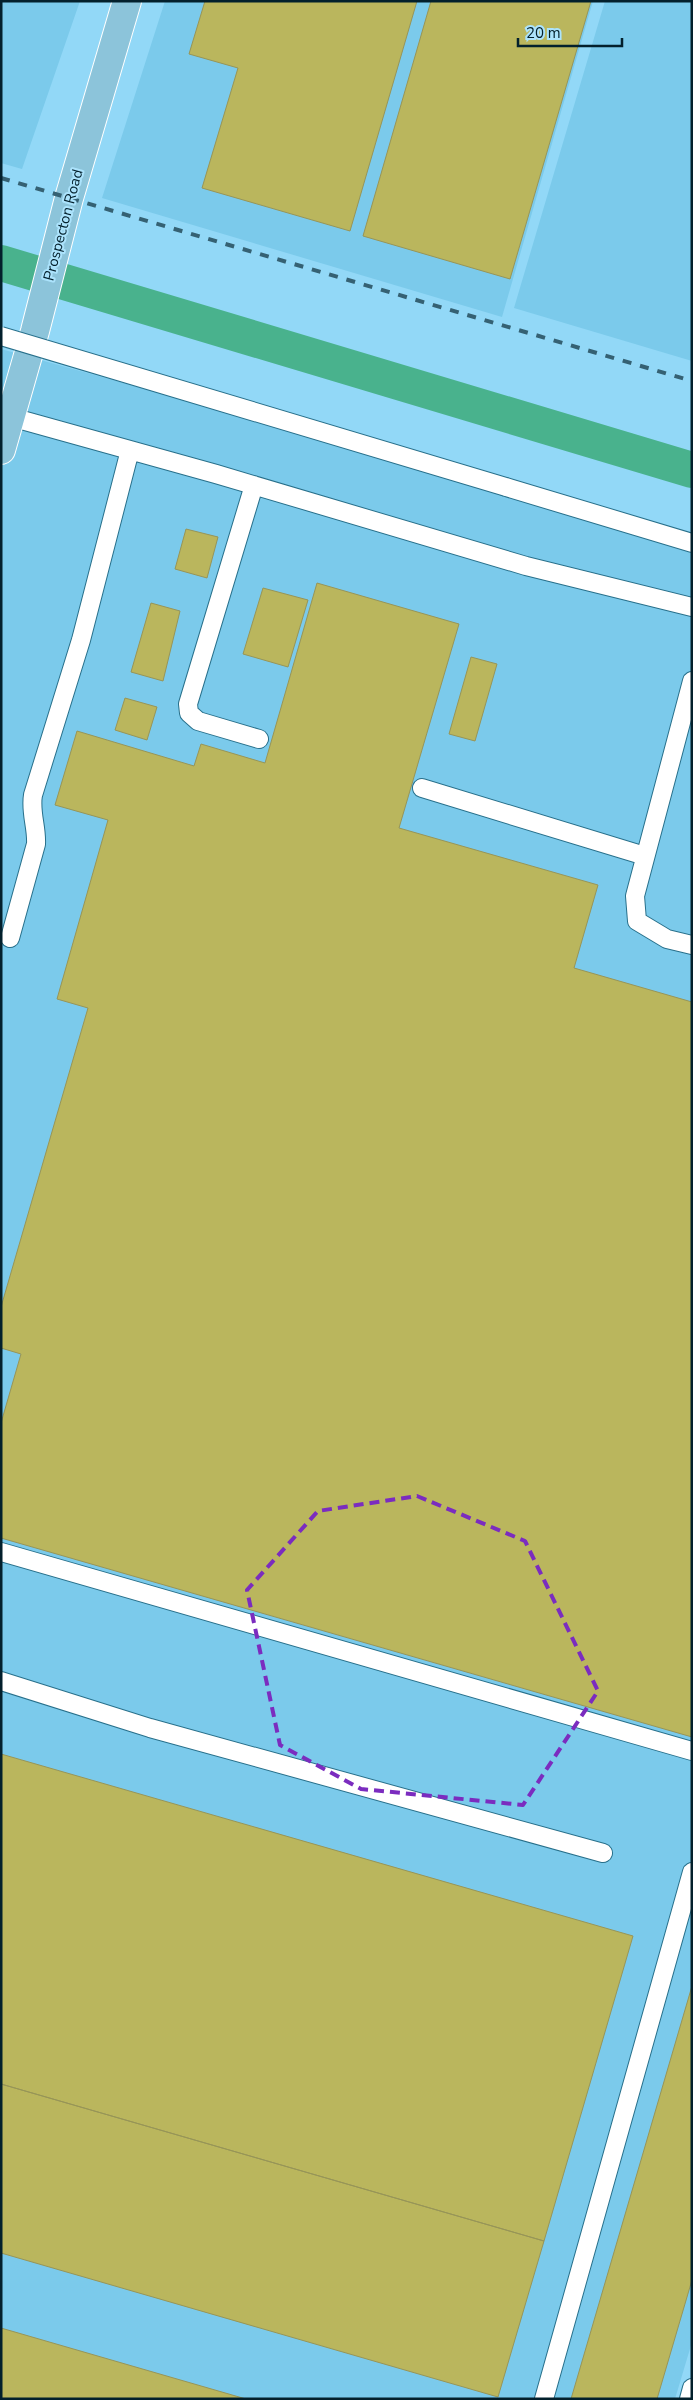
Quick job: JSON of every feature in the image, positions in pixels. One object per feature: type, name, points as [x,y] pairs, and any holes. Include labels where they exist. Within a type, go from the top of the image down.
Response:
[{"type":"main road","name":"Prospecton Road","points":[[1,450],[35,331],[60,231],[128,1]]},
{"type":"lane","points":[[1,336],[692,543]]},
{"type":"lane","points":[[11,417],[254,485],[526,566],[692,607]]},
{"type":"lane","points":[[10,938],[36,844],[36,832],[31,809],[33,795],[81,640],[130,450]]},
{"type":"lane","points":[[254,485],[188,704],[189,713],[198,720],[259,739]]},
{"type":"lane","points":[[692,680],[635,896],[637,921],[667,939],[692,945]]},
{"type":"lane","points":[[422,788],[645,856]]},
{"type":"lane","points":[[1,1552],[692,1751]]},
{"type":"lane","points":[[1,1681],[150,1728],[602,1853]]},
{"type":"lane","points":[[544,2399],[692,1872]]},
{"type":"lane","points":[[689,2399],[692,2388]]},
{"type":"highlighted area","points":[[417,1496],[525,1541],[598,1691],[523,1805],[361,1789],[280,1745],[247,1590],[318,1511]]},
{"type":"shaded area","points":[[1,1],[80,1],[22,169],[1,163]]},
{"type":"shaded area","points":[[165,1],[593,1],[502,317],[102,198]]},
{"type":"shaded area","points":[[605,1],[692,1],[692,361],[514,308]]},
{"type":"shaded area","points":[[1,349],[692,541],[692,2342],[675,2399],[1,2399]]},
{"type":"building","points":[[205,1],[417,1],[350,231],[202,188],[238,68],[189,54]]},
{"type":"building","points":[[431,1],[591,1],[510,279],[363,236]]},
{"type":"building","points":[[186,529],[218,537],[207,578],[175,569]]},
{"type":"building","points":[[317,583],[459,624],[399,828],[598,885],[574,968],[692,1002],[692,1737],[1,1538],[1,1423],[21,1354],[1,1348],[1,1307],[88,1008],[57,999],[108,820],[55,805],[77,731],[194,766],[201,744],[265,763]]},
{"type":"building","points":[[263,588],[308,600],[288,667],[243,654]]},
{"type":"building","points":[[151,603],[180,611],[163,681],[131,672]]},
{"type":"building","points":[[471,657],[497,664],[475,741],[449,734]]},
{"type":"building","points":[[125,698],[157,707],[147,740],[115,730]]},
{"type":"building","points":[[1,1754],[633,1936],[544,2241],[1,2084]]},
{"type":"building","points":[[692,1986],[692,2280],[657,2399],[571,2399]]},
{"type":"building","points":[[1,2084],[544,2241],[498,2397],[1,2253]]},
{"type":"building","points":[[1,2328],[246,2399],[1,2399]]},
{"type":"waterway","points":[[1,263],[692,470]]},
{"type":"railway","points":[[1,178],[692,381]]}]
